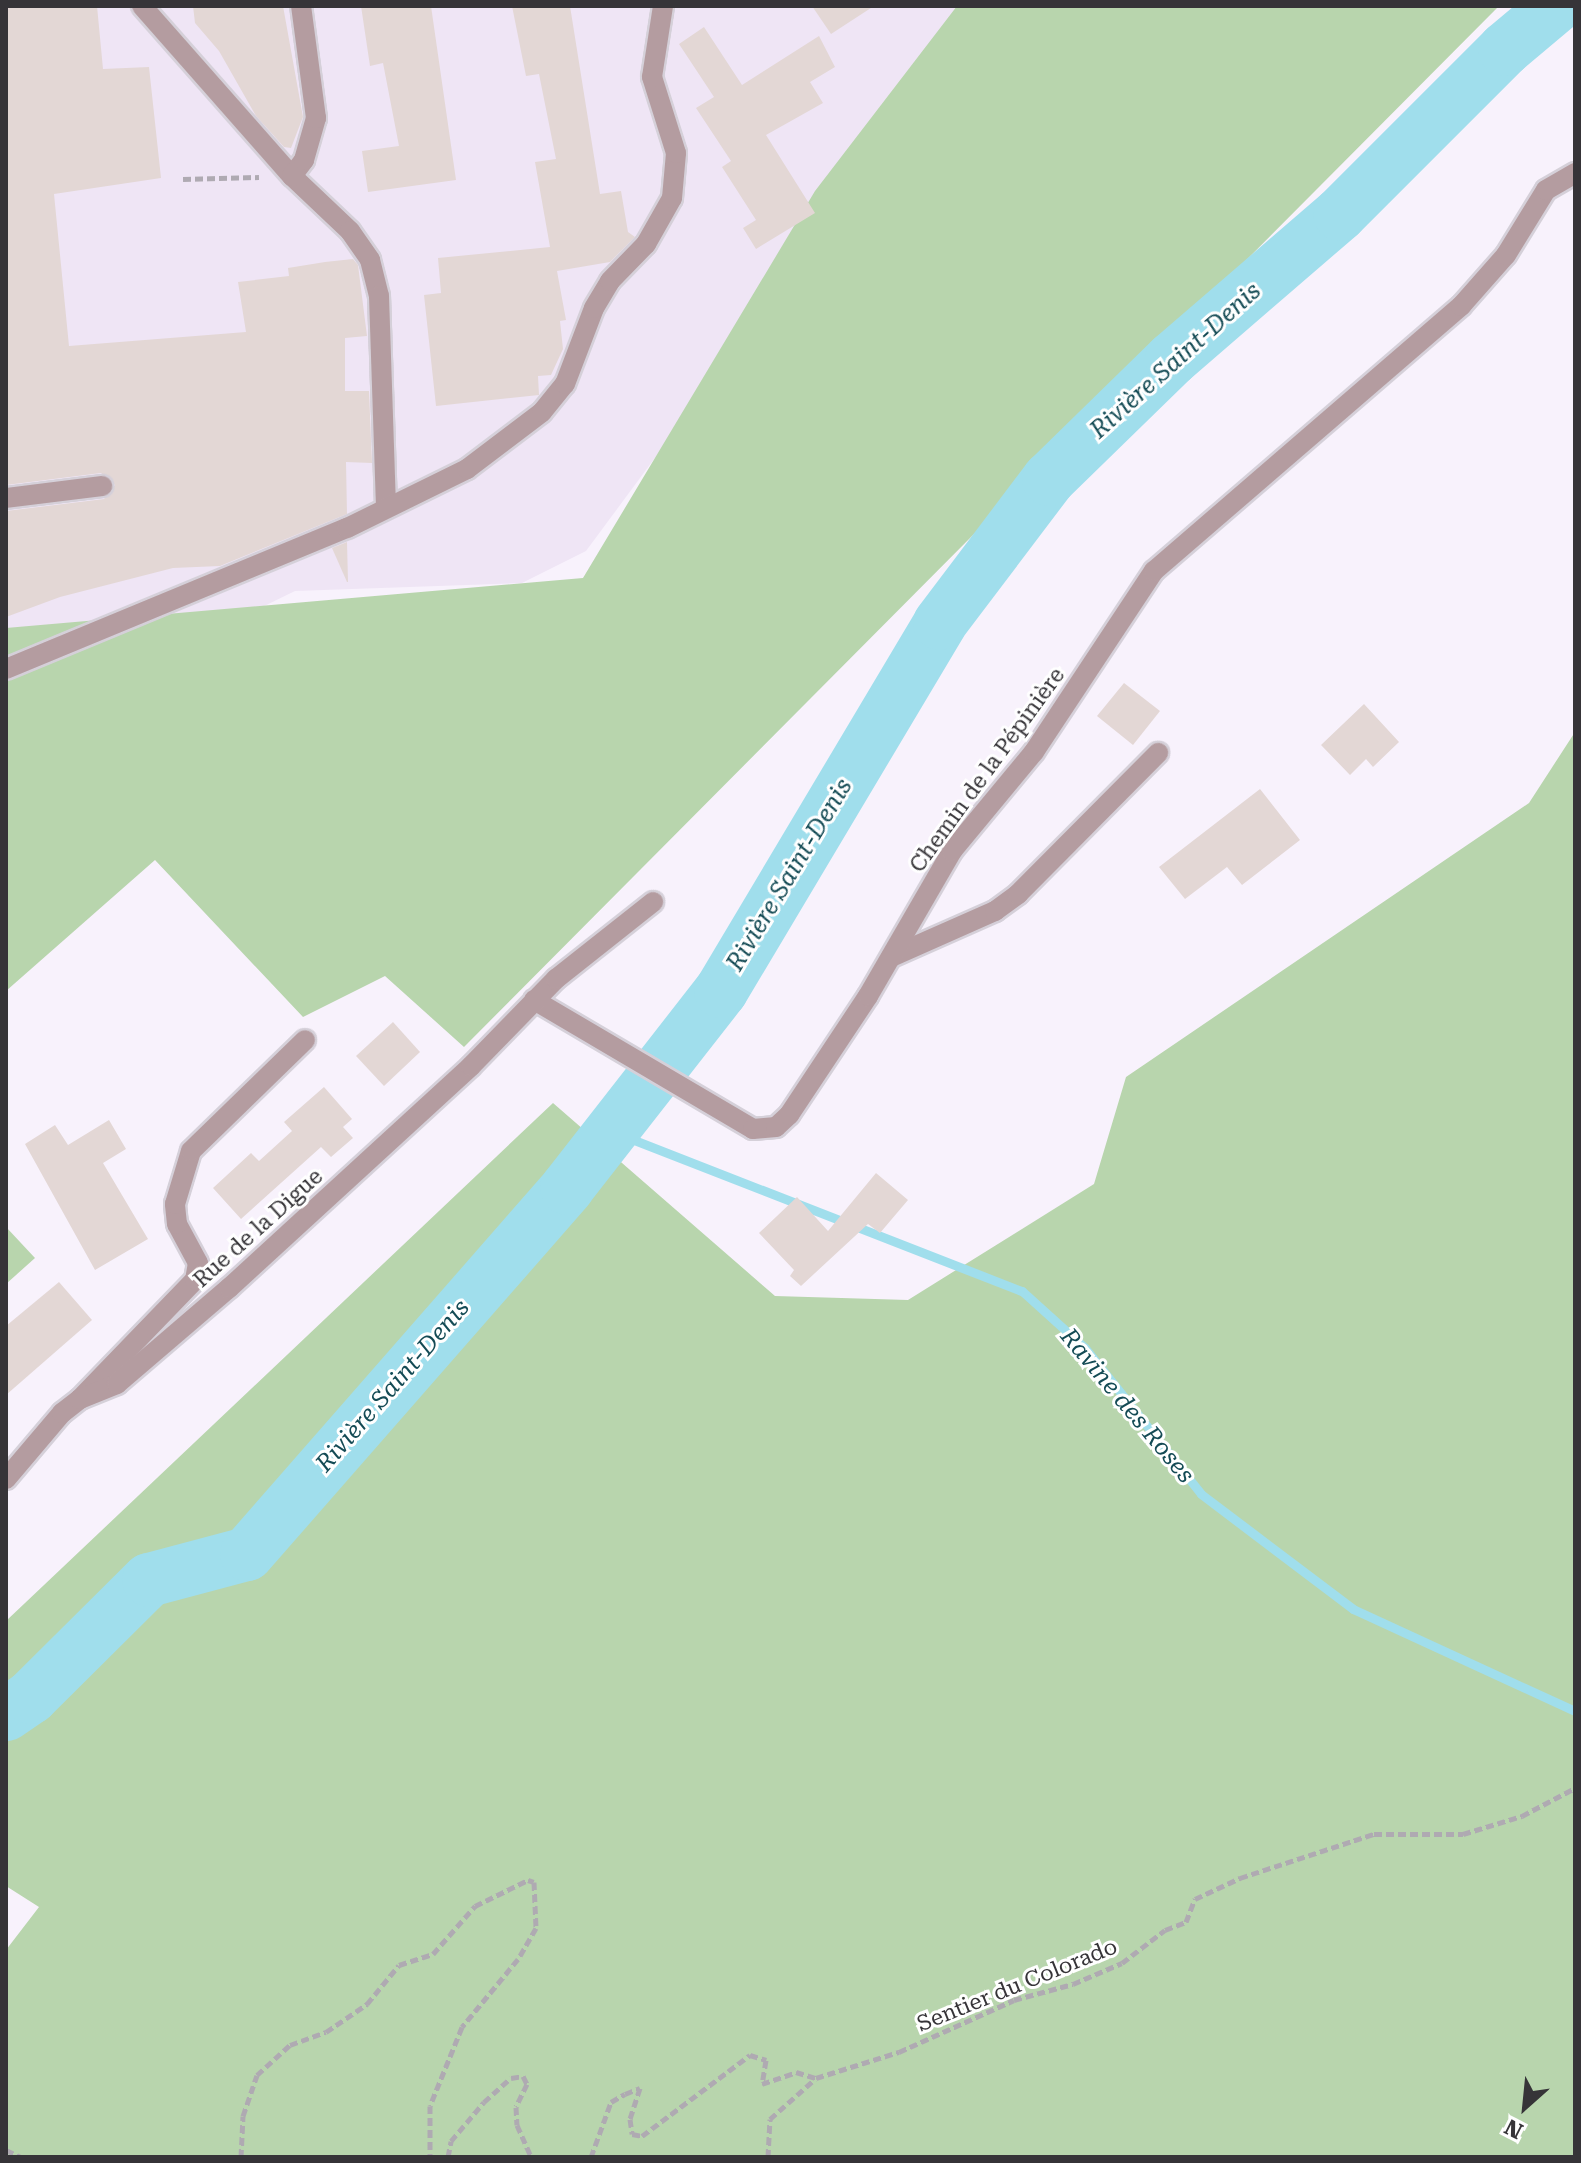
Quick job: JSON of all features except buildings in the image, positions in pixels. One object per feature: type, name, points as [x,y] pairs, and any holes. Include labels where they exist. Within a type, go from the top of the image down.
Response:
[{"type":"street","points":[[142,6],[292,176],[350,231],[370,260],[379,296],[386,507]]},
{"type":"street","points":[[292,176],[304,160],[316,118],[301,6]]},
{"type":"street","points":[[6,669],[386,507],[467,469],[542,412],[565,384],[594,308],[610,281],[646,244],[672,198],[676,153],[652,77],[663,6]]},
{"type":"street","name":"Chemin de la Pépinière","points":[[541,1004],[733,1117],[764,1131],[789,1115],[891,957],[952,851],[1034,752],[1154,571],[1461,306],[1506,255],[1546,190],[1575,173]]},
{"type":"street","points":[[6,498],[102,486]]},
{"type":"street","points":[[891,957],[995,911],[1018,894],[1124,781],[1158,753]]},
{"type":"street","name":"Rue de la Digue","points":[[6,1479],[80,1399],[117,1384],[229,1288],[653,902]]},
{"type":"street","points":[[80,1399],[195,1280],[198,1263],[180,1234],[175,1204],[191,1151],[305,1040]]},
{"type":"path","points":[[183,179],[292,176]]},
{"type":"path","name":"Sentier du Colorado","points":[[591,2157],[611,2102],[640,2088],[630,2119],[632,2134],[642,2136],[750,2055],[766,2060],[762,2084],[796,2072],[816,2078],[899,2052],[1014,2000],[1073,1984],[1122,1963],[1165,1930],[1186,1922],[1195,1899],[1240,1878],[1374,1834],[1463,1834],[1522,1816],[1575,1788]]},
{"type":"path","points":[[241,2157],[243,2116],[257,2075],[290,2045],[326,2032],[367,2004],[399,1965],[433,1954],[475,1906],[528,1880],[534,1882],[536,1928],[518,1959],[462,2027],[430,2106],[430,2157]]},
{"type":"path","points":[[448,2157],[451,2141],[484,2102],[511,2078],[523,2076],[527,2084],[516,2107],[531,2157]]},
{"type":"path","points":[[768,2157],[770,2119],[816,2078]]},
{"type":"path","points":[[6,2150],[21,2157]]},
{"type":"shaded area","points":[[6,6],[954,6],[964,18],[734,351],[586,551],[522,583],[295,591],[6,732]]},
{"type":"green space","points":[[957,6],[1499,6],[464,1047],[385,976],[303,1017],[155,860],[6,991],[6,628],[583,578],[815,191]]},
{"type":"green space","points":[[1575,732],[1575,2157],[6,2157],[6,1950],[39,1907],[6,1886],[6,1621],[553,1103],[775,1296],[908,1300],[1094,1184],[1126,1077],[1529,803]]},
{"type":"green space","points":[[6,1227],[35,1258],[6,1284]]},
{"type":"waterway","name":"Rivière Saint-Denis","points":[[6,1714],[31,1697],[149,1580],[247,1554],[567,1188],[721,991],[940,623],[1049,479],[1172,359],[1340,214],[1505,49],[1556,6]]},
{"type":"waterway","name":"Ravine des Roses","points":[[611,1131],[1022,1291],[1085,1348],[1201,1494],[1353,1609],[1575,1711]]}]
